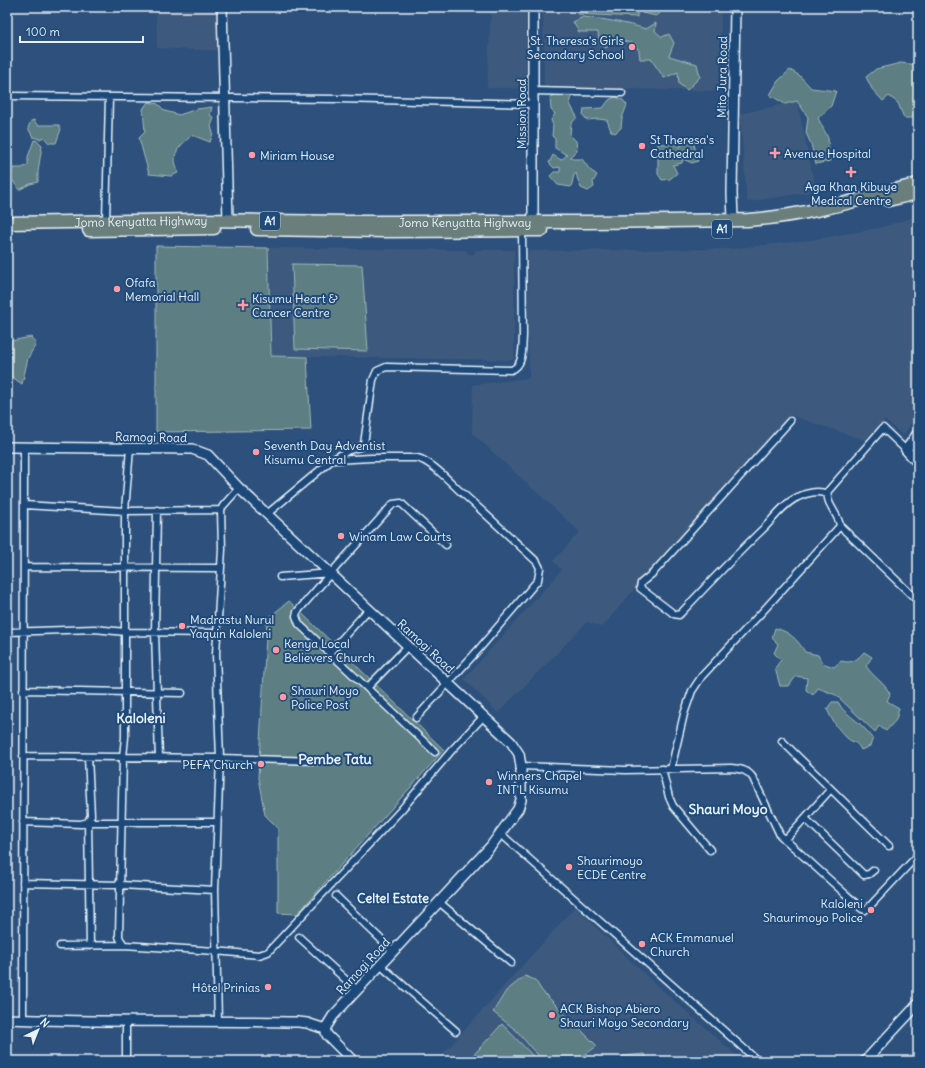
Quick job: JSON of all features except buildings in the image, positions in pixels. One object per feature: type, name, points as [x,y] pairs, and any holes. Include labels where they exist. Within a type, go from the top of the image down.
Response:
[{"type":"highway","name":"Jomo Kenyatta Highway","points":[[7,230],[235,228],[328,231],[529,227],[589,222],[734,220],[798,215],[918,184]]},
{"type":"highway","name":"Jomo Kenyatta Highway","points":[[7,224],[106,221],[228,220],[529,227],[719,229],[801,220],[918,193]]},
{"type":"street","points":[[222,7],[228,220]]},
{"type":"street","name":"Mission Road","points":[[529,227],[533,104],[533,7]]},
{"type":"street","name":"Mito Jura Road","points":[[734,220],[732,194],[735,7]]},
{"type":"street","points":[[532,91],[622,93]]},
{"type":"street","points":[[7,96],[224,98],[533,104]]},
{"type":"street","points":[[106,221],[109,97]]},
{"type":"street","points":[[267,514],[332,460],[349,450],[360,447],[364,444],[373,380],[377,370],[386,367],[511,370],[515,369],[519,365],[522,354],[529,227]]},
{"type":"street","points":[[790,421],[653,573],[641,583],[640,588],[674,614],[679,615],[796,497],[819,492],[827,494]]},
{"type":"street","points":[[918,462],[883,428],[840,476],[827,494],[830,507],[840,526],[918,601]]},
{"type":"street","points":[[906,450],[918,433]]},
{"type":"street","name":"Ramogi Road","points":[[7,446],[192,449],[208,455],[239,488],[484,716],[511,742],[519,754],[522,766],[521,800],[518,809],[501,834],[440,902],[333,1016],[324,1029]]},
{"type":"street","points":[[23,1020],[24,447]]},
{"type":"street","points":[[124,945],[119,936],[121,822],[125,737],[125,511],[130,448]]},
{"type":"street","points":[[332,460],[378,458],[416,458],[423,460],[538,564],[540,571],[538,580],[479,649],[416,718]]},
{"type":"street","points":[[218,1020],[215,951],[215,890],[220,758],[216,654],[222,549],[221,510],[239,488]]},
{"type":"street","points":[[436,752],[299,624],[296,616],[297,612],[393,504],[401,503],[446,545]]},
{"type":"street","points":[[24,505],[125,511],[221,510]]},
{"type":"street","points":[[157,510],[155,632],[159,758]]},
{"type":"street","points":[[671,769],[684,714],[692,691],[702,676],[840,526]]},
{"type":"street","points":[[24,567],[126,569],[221,568]]},
{"type":"street","points":[[280,577],[331,574]]},
{"type":"street","points":[[329,653],[369,609]]},
{"type":"street","points":[[7,632],[94,630],[126,632],[217,633]]},
{"type":"street","points":[[367,688],[408,646]]},
{"type":"street","points":[[23,690],[182,693]]},
{"type":"street","points":[[60,946],[124,945],[259,955],[268,952],[401,810],[452,750],[484,716]]},
{"type":"street","points":[[782,741],[889,846]]},
{"type":"street","points":[[23,756],[220,758],[318,761]]},
{"type":"street","points":[[88,757],[91,816],[88,822],[90,946]]},
{"type":"street","points":[[522,766],[625,770],[731,768],[745,770],[750,773],[780,835],[858,906],[866,910],[918,855]]},
{"type":"street","points":[[662,769],[669,797],[673,806],[710,850]]},
{"type":"street","points":[[785,840],[831,789]]},
{"type":"street","points":[[805,818],[864,875],[869,874],[874,870]]},
{"type":"street","points":[[23,822],[81,824],[88,822],[217,822]]},
{"type":"street","points":[[501,834],[758,1061]]},
{"type":"street","points":[[23,883],[120,885],[215,890]]},
{"type":"street","points":[[336,896],[393,951]]},
{"type":"street","points":[[440,902],[511,963]]},
{"type":"street","points":[[299,937],[357,990]]},
{"type":"street","points":[[380,965],[456,1031]]},
{"type":"street","points":[[868,1060],[918,1004]]},
{"type":"street","points":[[7,1019],[126,1021],[218,1020],[307,1023],[324,1029],[353,1061]]},
{"type":"street","points":[[126,1021],[126,1061]]},
{"type":"shaded area","points":[[156,7],[227,7],[227,51],[157,48]]},
{"type":"shaded area","points":[[491,7],[526,7],[526,88],[487,88]]},
{"type":"shaded area","name":"St. Theresa's Girls Secondary School","points":[[543,7],[721,7],[720,91],[544,87]]},
{"type":"shaded area","name":"Avenue Hospital","points":[[797,101],[816,191],[747,202],[740,114]]},
{"type":"shaded area","points":[[918,216],[918,413],[903,435],[885,420],[865,440],[790,415],[602,627],[587,622],[498,713],[464,679],[562,570],[553,561],[580,532],[472,433],[473,385],[529,378],[528,251],[729,249],[811,240],[879,228]]},
{"type":"shaded area","points":[[268,248],[466,250],[468,254],[473,255],[476,250],[514,250],[514,360],[271,356]]},
{"type":"shaded area","name":"ACK Bishop Abiero Shauri Moyo Secondary","points":[[575,907],[655,984],[743,1061],[437,1061]]},
{"type":"green space","points":[[578,7],[637,7],[637,17],[577,14]]},
{"type":"green space","points":[[643,7],[663,7],[662,11],[657,16],[642,13]]},
{"type":"green space","points":[[583,17],[646,29],[656,23],[655,31],[662,37],[669,34],[674,43],[669,56],[697,64],[700,77],[687,90],[679,84],[678,72],[664,78],[651,59],[640,59],[639,51],[635,44],[616,39],[606,48],[599,43],[598,32],[579,32],[573,22]]},
{"type":"green space","points":[[901,63],[918,65],[918,115],[912,118],[904,118],[898,103],[889,96],[883,101],[872,89],[866,77],[876,69]]},
{"type":"green space","points":[[790,70],[800,76],[811,88],[836,91],[831,106],[818,118],[828,138],[830,161],[816,164],[811,144],[806,133],[808,117],[797,101],[785,104],[770,95],[778,81]]},
{"type":"green space","points":[[557,95],[572,96],[570,104],[577,117],[571,124],[570,135],[576,141],[577,150],[570,157],[573,159],[582,159],[590,170],[597,175],[593,182],[594,187],[588,191],[581,188],[576,173],[574,175],[571,187],[558,185],[550,176],[554,172],[560,172],[560,167],[554,168],[549,163],[553,155],[561,160],[567,155],[555,148],[555,139],[552,136],[553,125],[551,120],[555,114],[551,110],[550,97]]},
{"type":"green space","points":[[615,97],[623,100],[627,105],[622,118],[621,128],[615,133],[611,131],[607,120],[587,120],[583,115],[584,109],[603,108],[609,100]]},
{"type":"green space","points":[[148,102],[158,104],[165,111],[179,115],[197,109],[212,107],[210,115],[214,118],[211,126],[213,133],[210,142],[192,135],[178,149],[175,161],[178,173],[171,176],[149,174],[139,138],[145,132],[143,109]]},
{"type":"green space","points":[[34,120],[37,125],[59,125],[61,129],[56,143],[49,143],[44,137],[40,139],[33,137],[28,128],[31,121]]},
{"type":"green space","points":[[34,140],[38,141],[42,145],[38,182],[30,184],[19,190],[11,178],[13,168],[22,168],[28,165],[28,157]]},
{"type":"green space","points":[[686,141],[694,144],[698,161],[692,163],[683,159],[682,163],[673,165],[677,173],[670,179],[662,180],[658,174],[658,143],[674,143],[679,147]]},
{"type":"green space","points":[[156,246],[268,248],[271,356],[307,357],[311,430],[156,432]]},
{"type":"green space","points":[[292,264],[362,265],[368,351],[295,349]]},
{"type":"green space","points":[[31,337],[36,344],[28,358],[22,384],[12,377],[7,370],[7,364],[11,358],[11,341]]},
{"type":"green space","points":[[289,601],[444,750],[297,914],[278,913],[278,828],[265,815],[258,778],[267,619]]},
{"type":"green space","points":[[775,628],[793,637],[805,652],[818,655],[822,663],[834,667],[841,661],[854,661],[864,652],[872,657],[866,666],[888,690],[890,694],[887,701],[899,708],[896,720],[886,731],[879,726],[875,732],[836,695],[818,688],[813,695],[806,690],[807,678],[796,676],[789,686],[780,686],[775,668],[781,660],[774,653],[778,644],[772,638]]},
{"type":"green space","points":[[832,702],[838,702],[845,711],[871,735],[873,738],[870,746],[861,750],[856,743],[847,738],[833,721],[827,709]]},
{"type":"green space","points":[[525,976],[535,980],[542,991],[597,1046],[576,1061],[544,1061],[517,1031],[493,1012],[506,991]]},
{"type":"green space","points":[[502,1024],[538,1061],[468,1061]]},
{"type":"green space","points":[[644,1054],[650,1061],[623,1061],[623,1056]]},
{"type":"place","name":"St. Theresa's Girls Secondary School","points":[[632,47]]},
{"type":"place","name":"St Theresa's Cathedral","points":[[642,146]]},
{"type":"place","name":"Avenue Hospital","points":[[775,153]]},
{"type":"place","name":"Miriam House","points":[[252,155]]},
{"type":"place","name":"Aga Khan Kibuye Medical Centre","points":[[851,172]]},
{"type":"place","name":"Ofafa Memorial Hall","points":[[117,289]]},
{"type":"place","name":"Kisumu Heart & Cancer Centre","points":[[243,305]]},
{"type":"place","name":"Seventh Day Adventist Kisumu Central","points":[[256,452]]},
{"type":"place","name":"Winam Law Courts","points":[[341,536]]},
{"type":"place","name":"Madrastu Nurul Yaquin Kaloleni","points":[[182,626]]},
{"type":"place","name":"Kenya Local Believers Church","points":[[276,650]]},
{"type":"place","name":"Shauri Moyo Police Post","points":[[283,697]]},
{"type":"place","name":"PEFA Church","points":[[261,764]]},
{"type":"place","name":"Winners Chapel INT'L Kisumu","points":[[489,782]]},
{"type":"place","name":"Shaurimoyo ECDE Centre","points":[[569,867]]},
{"type":"place","name":"Kaloleni Shaurimoyo Police","points":[[871,910]]},
{"type":"place","name":"ACK Emmanuel Church","points":[[642,944]]},
{"type":"place","name":"Hôtel Prinias","points":[[268,987]]},
{"type":"place","name":"ACK Bishop Abiero Shauri Moyo Secondary","points":[[552,1015]]},
{"type":"district","name":"Kaloleni","points":[[141,718]]},
{"type":"district","name":"Pembe Tatu","points":[[335,759]]},
{"type":"district","name":"Shauri Moyo","points":[[728,809]]},
{"type":"district","name":"Celtel Estate","points":[[393,898]]}]
